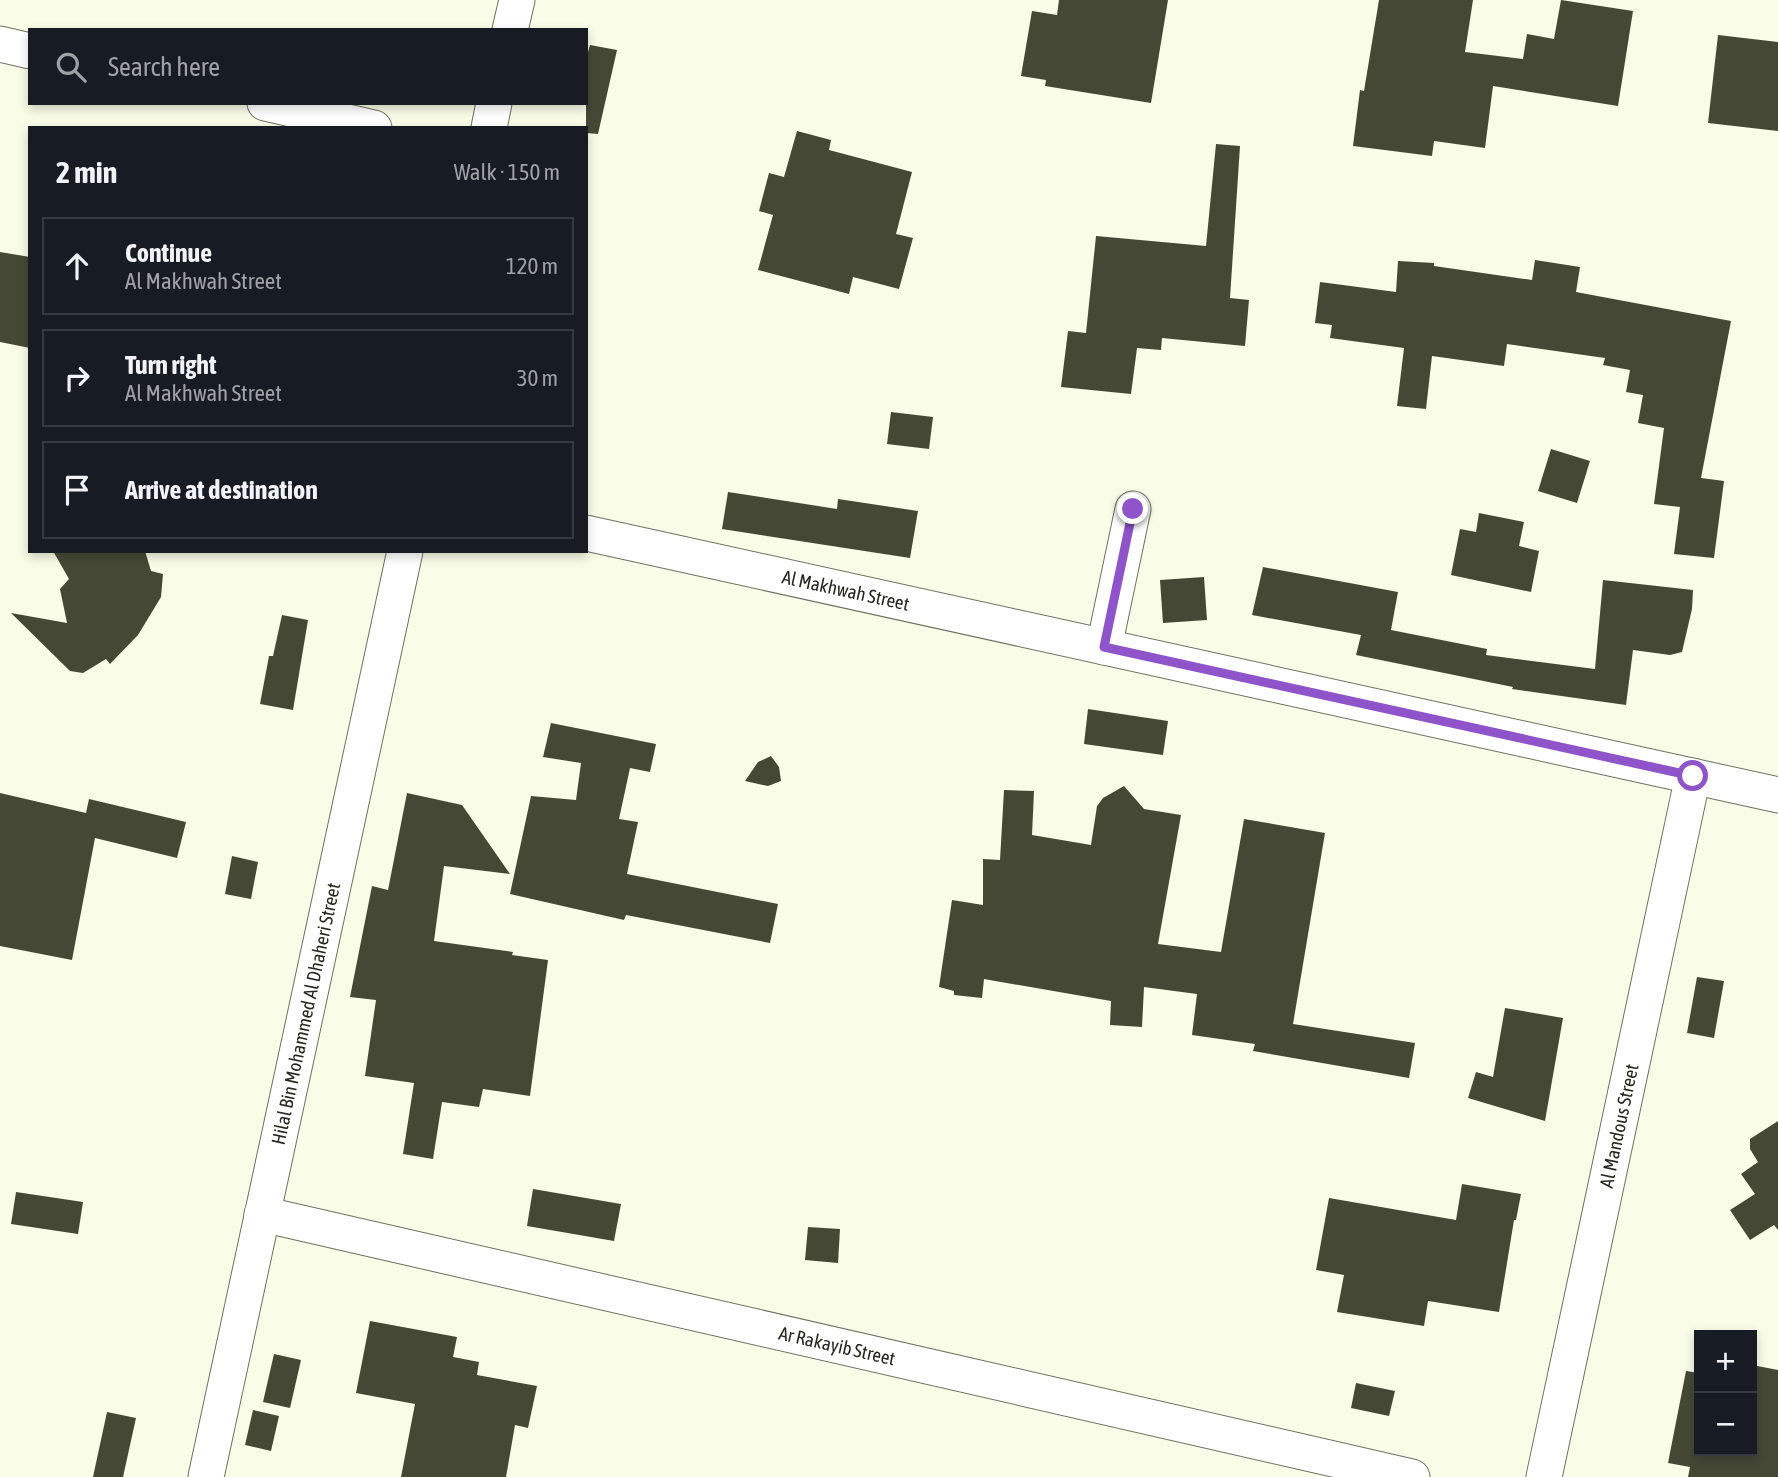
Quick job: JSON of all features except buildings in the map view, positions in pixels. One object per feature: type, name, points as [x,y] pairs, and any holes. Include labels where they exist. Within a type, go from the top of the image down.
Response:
[{"type":"street","points":[[510,28],[517,0]]},
{"type":"street","points":[[0,44],[28,51]]},
{"type":"street","points":[[274,105],[365,126]]},
{"type":"street","points":[[489,126],[494,105]]},
{"type":"street","points":[[1104,647],[1133,509]]},
{"type":"street","name":"Al Makhwah Street","points":[[588,533],[1778,795]]},
{"type":"street","name":"Hilal Bin Mohammed Al Dhaheri Street","points":[[206,1477],[405,553]]},
{"type":"street","name":"Al Mandous Street","points":[[1544,1477],[1693,776]]},
{"type":"street","name":"Ar Rakayib Street","points":[[262,1214],[1412,1477]]},
{"type":"route","points":[[1133,509],[1104,647],[1693,776]]}]
